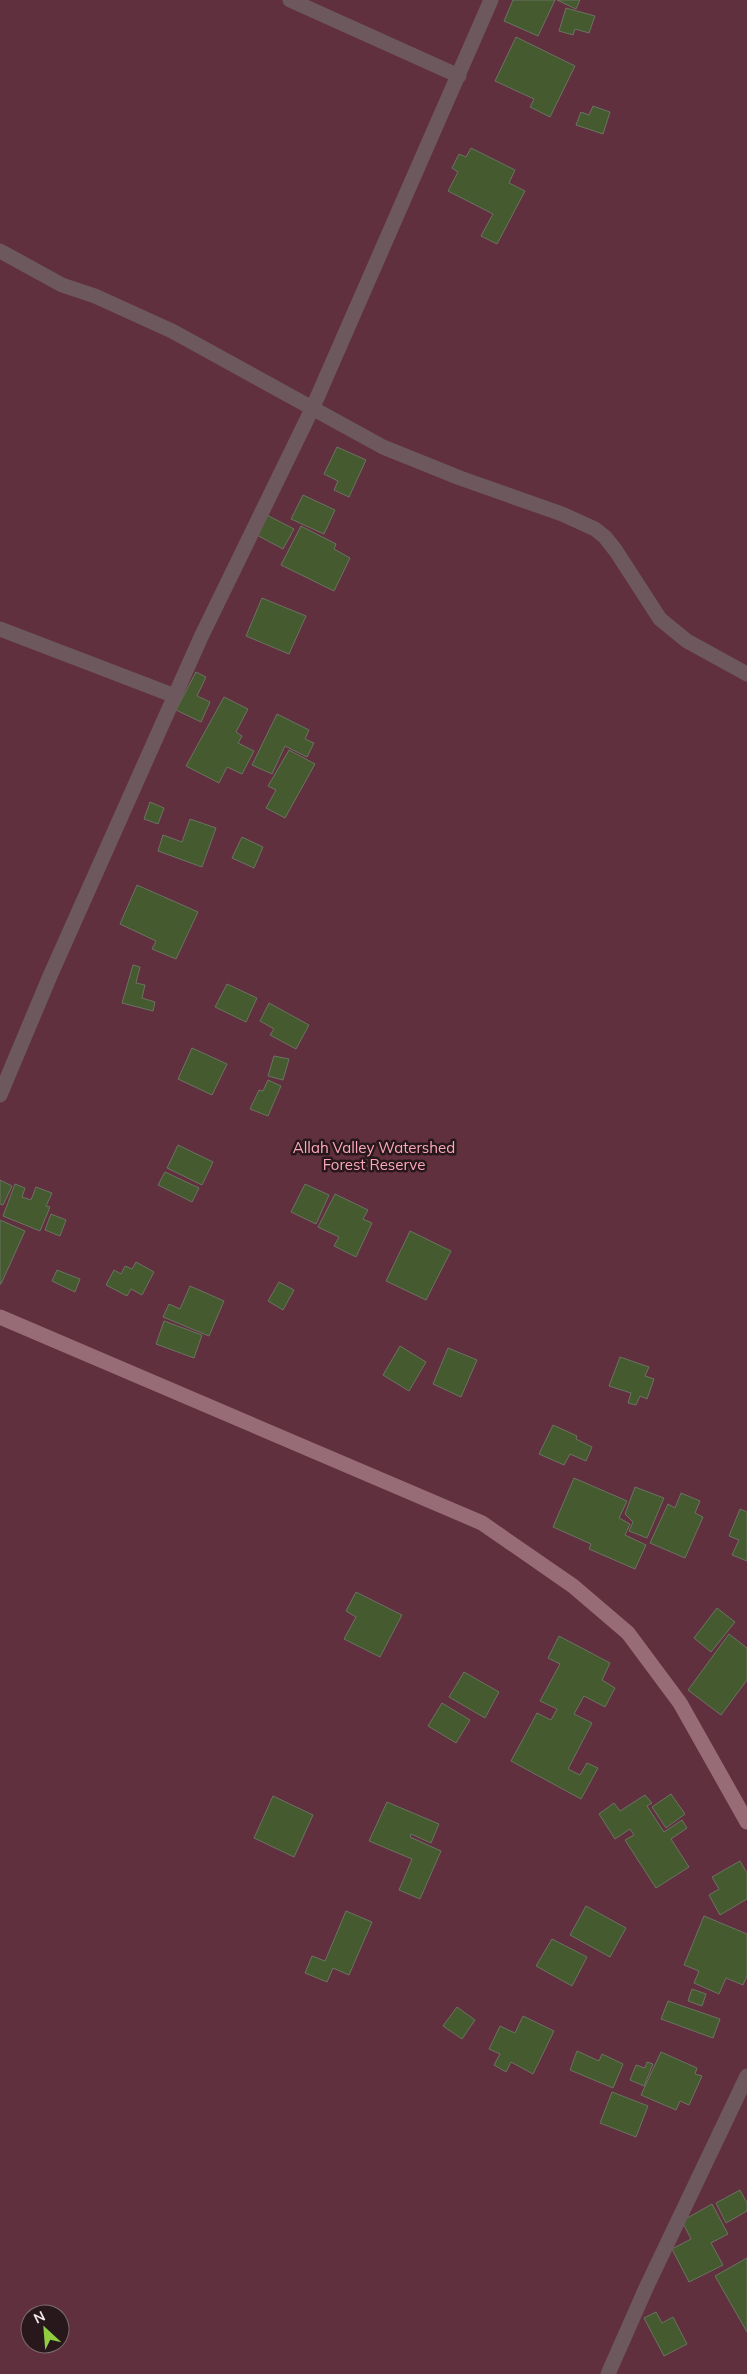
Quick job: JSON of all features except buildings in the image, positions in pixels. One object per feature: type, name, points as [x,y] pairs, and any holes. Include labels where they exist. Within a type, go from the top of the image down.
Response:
[{"type":"street","points":[[290,0],[459,76]]},
{"type":"street","points":[[0,1095],[50,976],[175,696],[313,406],[491,0]]},
{"type":"street","points":[[0,251],[62,285],[95,296],[172,331],[313,406],[383,447],[460,478],[562,514],[595,529],[605,537],[616,551],[660,619],[687,641],[747,674]]},
{"type":"street","points":[[0,629],[175,696]]},
{"type":"street","points":[[0,1317],[482,1523],[573,1586],[628,1633],[680,1703],[747,1822]]},
{"type":"street","points":[[608,2374],[646,2288],[747,2076]]},
{"type":"green space","name":"Allah Valley Watershed Forest Reserve","points":[[0,0],[747,0],[747,2374],[0,2374]]}]
